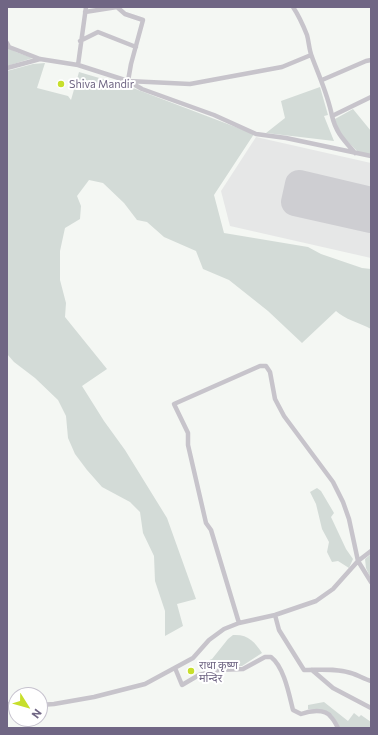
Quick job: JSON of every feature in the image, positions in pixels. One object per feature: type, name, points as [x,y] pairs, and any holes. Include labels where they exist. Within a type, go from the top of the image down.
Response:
[{"type":"street","points":[[78,65],[80,41],[86,10],[117,7],[125,14],[144,20],[128,81]]},
{"type":"street","points":[[293,7],[300,17],[307,36],[311,55],[322,80],[330,106],[334,127],[355,153]]},
{"type":"street","points":[[80,41],[98,32],[136,46]]},
{"type":"street","points":[[7,43],[9,47],[40,59],[78,65],[128,81],[190,84],[282,67],[311,55]]},
{"type":"street","points":[[7,68],[40,59]]},
{"type":"street","points":[[322,80],[371,60]]},
{"type":"street","points":[[128,81],[142,90],[214,115],[256,134],[286,138],[371,156]]},
{"type":"street","points":[[332,116],[371,97]]},
{"type":"street","points":[[239,623],[211,530],[206,523],[188,445],[188,433],[174,404],[260,366],[266,366],[270,372],[275,399],[284,416],[333,482],[343,502],[349,519],[358,561],[371,582]]},
{"type":"street","points":[[48,704],[94,697],[145,684],[193,658],[210,640],[224,629],[239,623],[275,615],[316,601],[333,589],[358,561],[371,551]]},
{"type":"street","points":[[275,615],[278,630],[304,670],[339,670],[352,673],[371,681]]},
{"type":"street","points":[[175,668],[182,685],[199,675],[209,672],[243,669],[265,657],[271,657],[278,664],[282,673],[293,710],[300,714],[311,710],[330,715],[338,728]]},
{"type":"street","points":[[312,670],[333,688],[371,708]]},
{"type":"shaded area","points":[[7,47],[16,52],[33,58],[7,66]]},
{"type":"shaded area","points":[[45,63],[37,88],[68,96],[71,100],[79,72],[133,88],[254,134],[214,195],[224,233],[308,247],[321,254],[362,268],[371,269],[371,329],[348,319],[336,311],[302,343],[268,311],[229,280],[203,269],[196,251],[164,237],[147,222],[137,220],[124,203],[103,183],[89,180],[77,196],[81,206],[80,219],[65,228],[60,251],[60,280],[66,303],[65,317],[107,369],[82,386],[104,421],[125,450],[167,518],[196,599],[177,604],[183,626],[165,636],[165,611],[155,581],[154,556],[143,533],[140,512],[130,502],[102,487],[87,470],[75,454],[68,438],[66,416],[58,400],[35,378],[14,362],[7,354],[7,71],[33,64]]},
{"type":"shaded area","points":[[320,87],[328,115],[324,116],[334,141],[266,133],[285,118],[281,101]]},
{"type":"shaded area","points":[[353,109],[371,131],[371,155],[359,153],[341,135],[336,126],[335,119]]},
{"type":"shaded area","points":[[256,137],[371,163],[371,258],[230,226],[221,191]]},
{"type":"shaded area","points":[[317,488],[321,491],[334,513],[331,517],[346,549],[353,559],[349,568],[338,561],[332,562],[327,552],[329,542],[322,529],[316,504],[310,492]]},
{"type":"shaded area","points":[[371,554],[371,579],[366,568],[365,559]]},
{"type":"shaded area","points":[[233,635],[247,637],[257,645],[262,653],[242,666],[213,667],[205,669],[202,663],[212,659]]},
{"type":"shaded area","points":[[324,702],[348,721],[354,713],[359,717],[361,715],[371,722],[371,728],[340,728],[333,717],[327,712],[308,709],[308,705]]},
{"type":"runway","points":[[371,201],[299,184],[295,202],[371,219]]},
{"type":"place","name":"Shiva Mandir","points":[[61,84]]},
{"type":"place","name":"राधा कृष्ण मन्दिर","points":[[191,671]]}]
